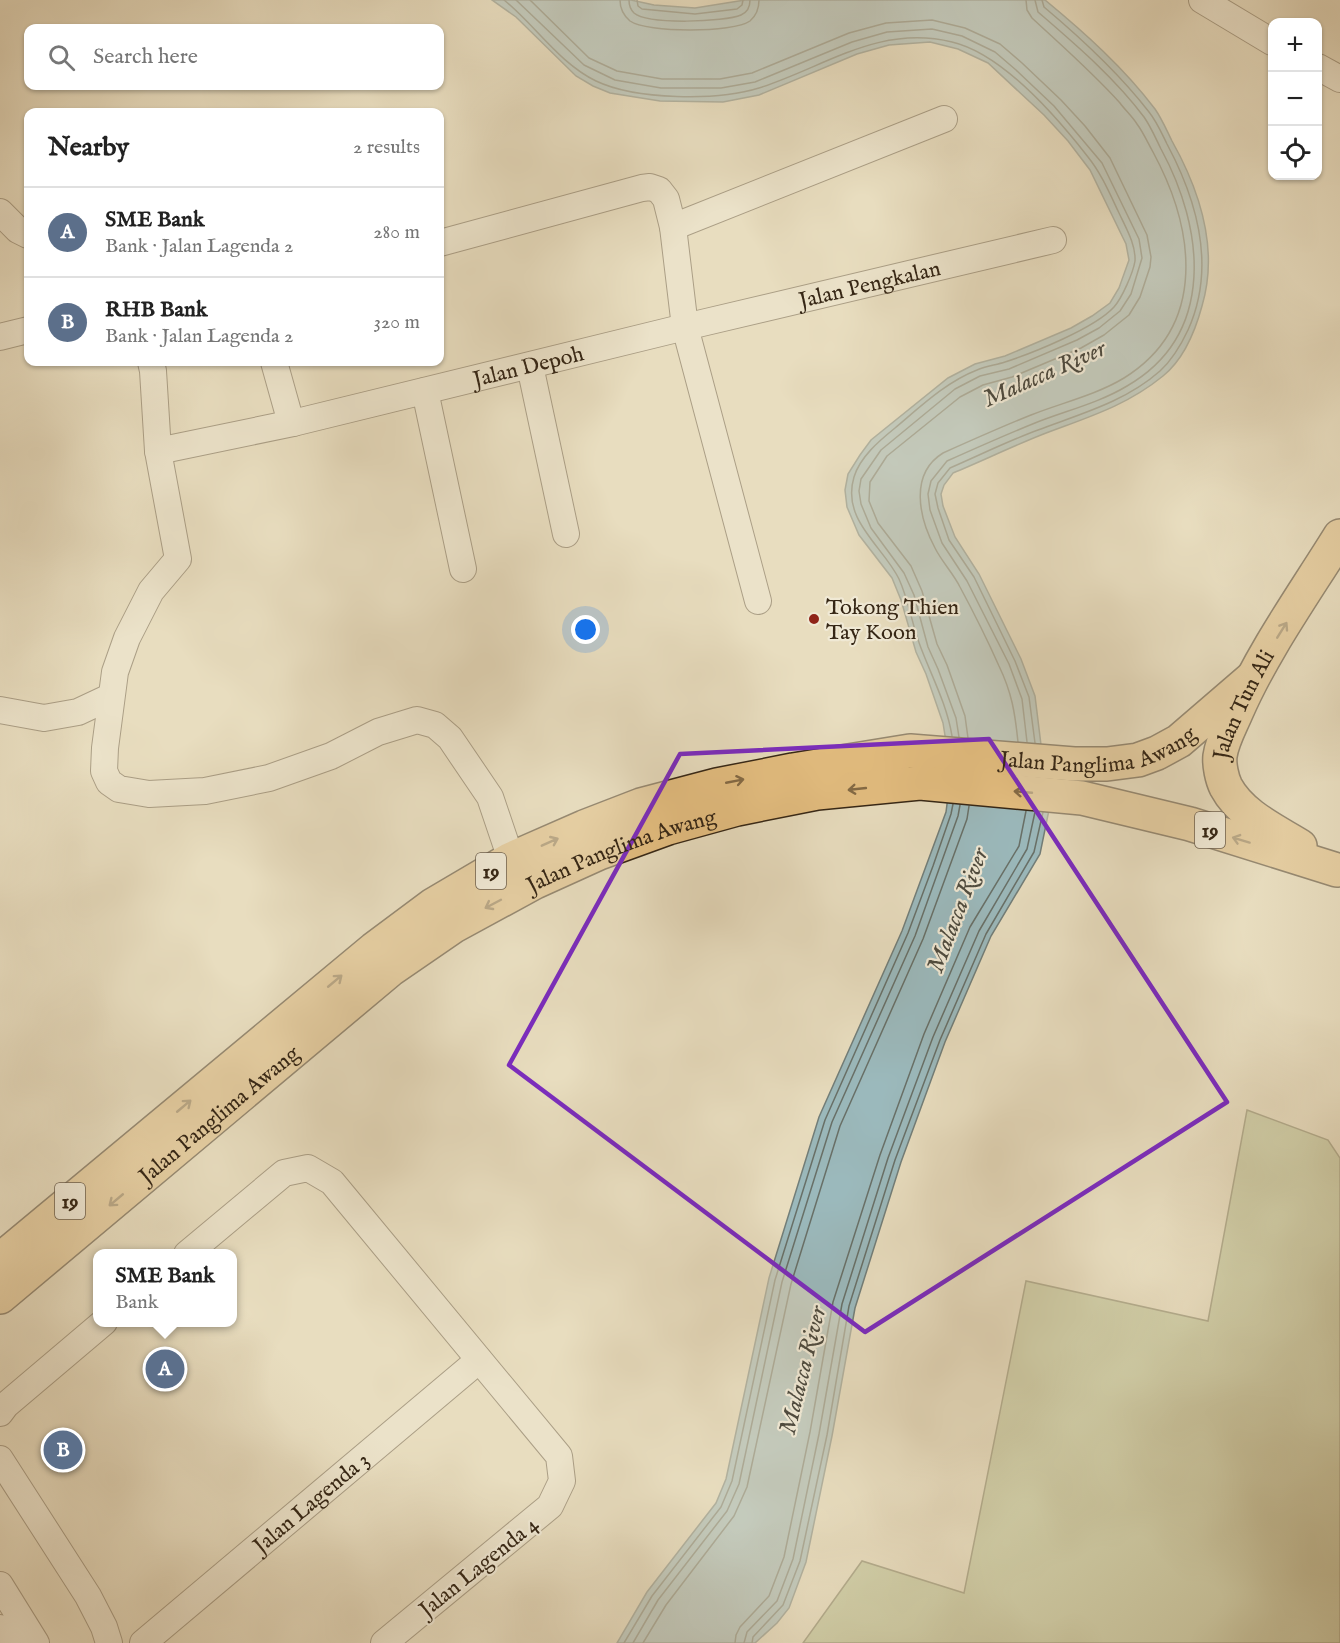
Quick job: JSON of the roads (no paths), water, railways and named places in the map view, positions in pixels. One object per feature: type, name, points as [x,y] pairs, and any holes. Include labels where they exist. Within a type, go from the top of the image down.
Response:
[{"type":"main road","name":"Jalan Tun Ali","points":[[1338,870],[1256,818],[1240,805],[1226,787],[1221,772],[1220,757],[1225,736],[1251,679],[1340,536]]},
{"type":"main road","name":"Jalan Panglima Awang","points":[[0,1260],[374,949],[433,904],[511,859],[641,805],[717,784],[794,770],[918,751],[1074,764],[1138,760],[1179,741],[1251,679]]},
{"type":"main road","name":"Jalan Panglima Awang","points":[[0,1297],[390,970],[454,926],[535,882],[599,853],[668,828],[737,809],[817,793],[915,783],[1082,798],[1190,824],[1338,870]]},
{"type":"street","points":[[1202,0],[1268,40]]},
{"type":"street","points":[[1322,70],[1340,79]]},
{"type":"street","points":[[673,227],[944,118]]},
{"type":"street","points":[[444,242],[642,188],[659,190],[666,199],[673,227],[684,327],[758,601]]},
{"type":"street","points":[[0,212],[24,233]]},
{"type":"street","name":"Jalan Pengkalan","points":[[684,327],[1053,240]]},
{"type":"street","name":"Jalan Depoh","points":[[158,451],[293,423],[684,327]]},
{"type":"street","points":[[0,337],[24,331]]},
{"type":"street","points":[[152,366],[158,451],[178,559],[152,591],[127,638],[115,672],[110,697],[104,771],[109,782],[119,789],[149,794],[205,791],[269,778],[332,756],[378,732],[417,720],[435,725],[450,738],[490,797],[511,859]]},
{"type":"street","points":[[275,366],[293,423]]},
{"type":"street","points":[[530,366],[566,534]]},
{"type":"street","points":[[425,391],[463,569]]},
{"type":"street","points":[[0,710],[44,718],[78,712],[110,697]]},
{"type":"street","points":[[193,1249],[284,1173],[308,1168],[332,1182],[478,1360]]},
{"type":"street","points":[[0,1413],[6,1405],[99,1327]]},
{"type":"street","name":"Jalan Lagenda 4","points":[[399,1638],[550,1506],[562,1481],[559,1456],[478,1360]]},
{"type":"street","name":"Jalan Lagenda 3","points":[[143,1643],[478,1360]]},
{"type":"street","points":[[0,1459],[88,1596],[104,1627],[109,1643]]},
{"type":"street","points":[[0,1586],[36,1643]]},
{"type":"water","name":"Malacca River","points":[[492,0],[631,0],[654,5],[695,8],[745,0],[1045,0],[1103,52],[1155,109],[1191,180],[1204,221],[1208,263],[1207,285],[1192,335],[1177,362],[1149,387],[1119,404],[953,473],[944,485],[941,494],[943,506],[955,537],[979,574],[1021,659],[1035,696],[1049,810],[1040,854],[991,936],[945,1042],[901,1162],[855,1308],[806,1562],[789,1608],[777,1623],[755,1643],[617,1643],[647,1592],[716,1503],[726,1479],[769,1278],[819,1117],[902,931],[946,812],[951,773],[943,723],[916,652],[892,578],[859,535],[847,507],[845,490],[848,474],[871,440],[948,378],[975,364],[1005,356],[1071,328],[1110,303],[1119,288],[1129,260],[1126,244],[1090,170],[1068,141],[1044,115],[988,63],[958,49],[930,42],[889,45],[857,54],[759,95],[723,102],[660,101],[610,93],[576,76],[516,17]]},
{"type":"place","name":"Tokong Thien Tay Koon","points":[[814,619]]},
{"type":"place","name":"SME Bank","points":[[165,1369]]},
{"type":"place","name":"RHB Bank","points":[[63,1450]]}]
